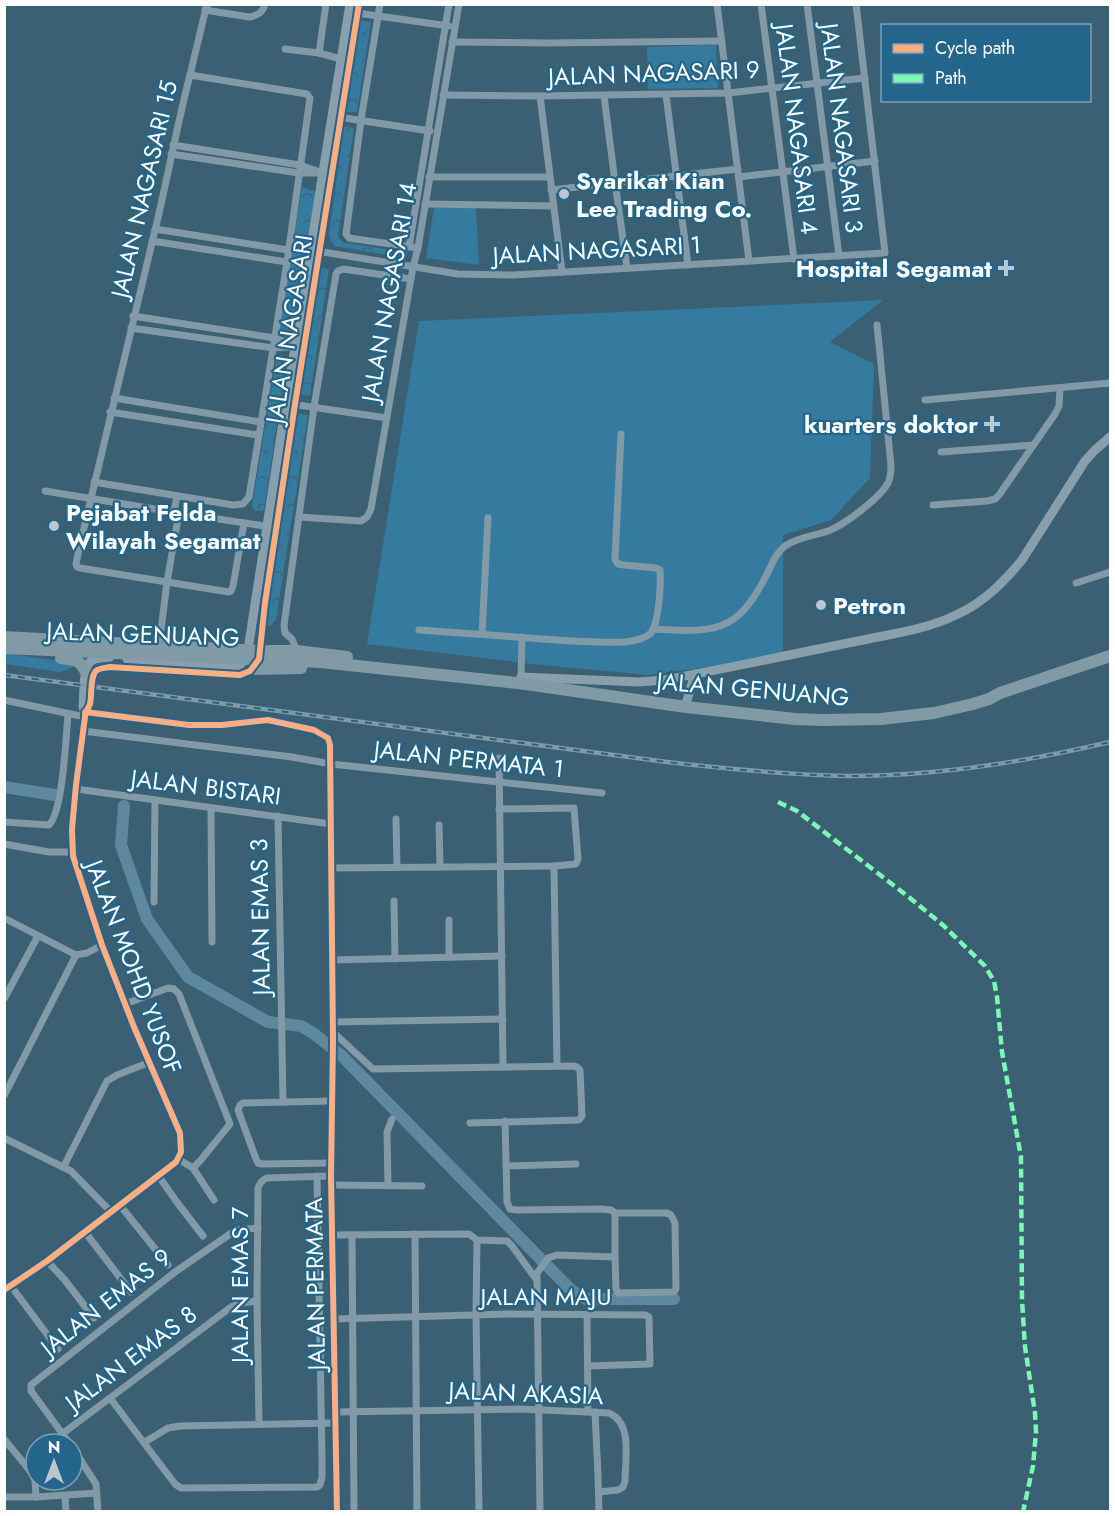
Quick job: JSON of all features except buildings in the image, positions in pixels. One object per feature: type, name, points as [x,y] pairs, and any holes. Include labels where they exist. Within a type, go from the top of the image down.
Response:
[{"type":"highway","name":"JALAN GENUANG","points":[[6,645],[253,658],[378,669],[526,684],[795,719],[833,720],[873,720],[942,712],[989,699],[1000,693],[1110,656]]},
{"type":"highway","name":"JALAN GENUANG","points":[[6,645],[159,646],[253,658],[297,651],[521,677],[686,704]]},
{"type":"highway","points":[[6,645],[78,661],[86,672]]},
{"type":"street","points":[[190,75],[206,7],[249,17],[261,13],[265,4]]},
{"type":"street","points":[[319,53],[326,4]]},
{"type":"street","name":"JALAN NAGASARI","points":[[336,116],[341,60],[350,4]]},
{"type":"street","name":"JALAN NAGASARI","points":[[380,4],[361,120],[346,234],[349,238],[414,248]]},
{"type":"street","name":"JALAN NAGASARI 14","points":[[299,517],[361,521],[367,517],[371,509],[413,267],[428,131],[448,4]]},
{"type":"street","name":"JALAN NAGASARI 14","points":[[414,248],[425,204],[459,4]]},
{"type":"street","points":[[717,4],[749,261]]},
{"type":"street","name":"JALAN NAGASARI 4","points":[[761,4],[794,259]]},
{"type":"street","name":"JALAN NAGASARI 3","points":[[807,4],[838,256]]},
{"type":"street","points":[[739,177],[875,161],[856,4]]},
{"type":"street","points":[[358,9],[378,16],[455,27]]},
{"type":"street","name":"JALAN NAGASARI","points":[[253,658],[290,403],[301,346],[336,116],[358,9]]},
{"type":"street","points":[[452,42],[722,41]]},
{"type":"street","points":[[285,49],[319,53],[341,60]]},
{"type":"street","name":"JALAN NAGASARI 15","points":[[167,582],[77,567],[76,564],[190,75],[309,95],[299,169]]},
{"type":"street","name":"JALAN NAGASARI 9","points":[[443,95],[604,96],[728,93],[865,78]]},
{"type":"street","points":[[666,95],[688,265]]},
{"type":"street","points":[[540,96],[562,272]]},
{"type":"street","points":[[604,96],[627,268]]},
{"type":"street","points":[[336,116],[437,132]]},
{"type":"street","points":[[173,145],[299,169]]},
{"type":"street","points":[[171,154],[327,173]]},
{"type":"street","name":"JALAN NAGASARI 1","points":[[316,251],[477,275],[885,253],[875,161]]},
{"type":"street","points":[[94,482],[233,505],[243,504],[249,497],[299,169]]},
{"type":"street","points":[[551,190],[738,169]]},
{"type":"street","points":[[429,177],[549,177]]},
{"type":"street","points":[[425,204],[553,206]]},
{"type":"street","points":[[155,229],[288,250]]},
{"type":"street","points":[[152,241],[286,262]]},
{"type":"street","name":"JALAN NAGASARI","points":[[297,651],[292,639],[285,633],[284,625],[314,407],[335,277],[338,271],[343,269],[411,279]]},
{"type":"street","points":[[134,316],[274,338],[301,346]]},
{"type":"street","points":[[653,629],[689,631],[729,623],[742,612],[756,593],[780,550],[793,541],[840,526],[863,509],[888,483],[891,465],[878,325]]},
{"type":"street","points":[[131,328],[273,348],[301,346]]},
{"type":"street","points":[[925,400],[1110,383]]},
{"type":"street","points":[[933,505],[995,499],[1007,485],[1059,406],[1060,388]]},
{"type":"street","points":[[114,398],[261,422]]},
{"type":"street","points":[[290,403],[387,418]]},
{"type":"street","points":[[110,412],[258,435]]},
{"type":"street","points":[[419,630],[571,641],[625,642],[643,638],[650,633],[657,615],[660,570],[618,564],[615,559],[621,434]]},
{"type":"street","points":[[522,637],[521,677],[639,682],[695,674],[916,629],[942,621],[972,607],[996,589],[1022,560],[1075,475],[1094,451],[1110,437]]},
{"type":"street","points":[[941,452],[1033,445]]},
{"type":"street","points":[[45,491],[272,527]]},
{"type":"street","points":[[159,646],[177,513],[177,496]]},
{"type":"street","points":[[482,634],[488,518]]},
{"type":"street","points":[[167,582],[231,591],[244,523]]},
{"type":"street","points":[[1076,583],[1110,572]]},
{"type":"street","points":[[85,715],[83,707],[86,672],[88,664],[99,658],[232,667],[253,658]]},
{"type":"street","points":[[85,715],[89,707],[93,676],[98,669],[110,667],[240,675],[247,673],[253,658]]},
{"type":"street","points":[[686,704],[695,674]]},
{"type":"street","points":[[4,700],[68,714],[189,725],[222,725],[268,720],[314,730],[328,738],[331,764],[333,1036],[373,1069],[573,1066],[580,1070],[581,1119],[470,1123]]},
{"type":"street","points":[[4,822],[49,825],[53,820],[61,787],[68,714]]},
{"type":"street","name":"JALAN MOHD YUSOF","points":[[85,715],[72,829],[72,852],[102,945],[180,1133],[182,1147],[178,1159]]},
{"type":"street","name":"JALAN PERMATA 1","points":[[83,731],[270,754],[331,764],[602,793]]},
{"type":"street","points":[[499,758],[503,1067]]},
{"type":"street","name":"JALAN BISTARI","points":[[76,789],[331,824]]},
{"type":"street","points":[[154,902],[156,800]]},
{"type":"street","points":[[211,808],[212,942]]},
{"type":"street","points":[[331,868],[554,866],[574,865],[577,861],[574,808],[500,809]]},
{"type":"street","name":"JALAN EMAS 3","points":[[278,816],[282,1102]]},
{"type":"street","points":[[396,819],[397,866]]},
{"type":"street","points":[[439,825],[440,866]]},
{"type":"street","points":[[4,844],[49,852],[72,852]]},
{"type":"street","points":[[554,866],[556,1066]]},
{"type":"street","points":[[394,901],[395,959]]},
{"type":"street","points":[[4,918],[76,955],[87,953],[102,945]]},
{"type":"street","points":[[449,920],[449,957]]},
{"type":"street","points":[[4,999],[38,936]]},
{"type":"street","points":[[4,1096],[76,955]]},
{"type":"street","points":[[332,960],[502,956]]},
{"type":"street","points":[[125,1004],[168,988],[174,989],[178,994],[230,1124],[193,1168]]},
{"type":"street","points":[[333,1022],[503,1019]]},
{"type":"street","name":"JALAN PERMATA","points":[[333,1036],[332,1235],[337,1512]]},
{"type":"street","points":[[64,1166],[107,1081],[150,1062]]},
{"type":"street","points":[[332,1101],[243,1103],[238,1110],[258,1163],[332,1163]]},
{"type":"street","points":[[388,1185],[387,1132],[392,1119]]},
{"type":"street","points":[[506,1121],[508,1207],[513,1210],[589,1209],[611,1210],[615,1213],[667,1213],[671,1215],[675,1223],[676,1289],[674,1292],[618,1293],[616,1289],[615,1213]]},
{"type":"street","points":[[4,1138],[64,1166],[80,1178],[110,1211]]},
{"type":"street","points":[[58,1349],[8,1288],[47,1261],[178,1159],[193,1168],[214,1200]]},
{"type":"street","points":[[506,1166],[576,1164]]},
{"type":"street","points":[[159,1175],[203,1236]]},
{"type":"street","points":[[110,1398],[175,1484],[181,1488],[317,1487],[320,1485],[322,1477],[319,1241],[316,1176]]},
{"type":"street","name":"JALAN EMAS 7","points":[[259,1424],[257,1301],[259,1184],[264,1179],[332,1176]]},
{"type":"street","points":[[332,1185],[422,1186]]},
{"type":"street","points":[[119,1204],[168,1265]]},
{"type":"street","name":"JALAN EMAS 9","points":[[61,1432],[32,1391],[31,1385],[175,1272],[233,1232],[258,1228]]},
{"type":"street","points":[[85,1232],[131,1292]]},
{"type":"street","points":[[352,1234],[354,1512]]},
{"type":"street","points":[[415,1234],[417,1512]]},
{"type":"street","points":[[332,1235],[469,1234],[477,1240],[507,1241],[537,1279]]},
{"type":"street","points":[[477,1240],[479,1512]]},
{"type":"street","points":[[540,1512],[537,1273],[548,1258],[561,1255],[615,1257]]},
{"type":"street","points":[[47,1261],[94,1318]]},
{"type":"street","name":"JALAN EMAS 8","points":[[65,1432],[231,1307],[240,1303],[257,1301]]},
{"type":"street","name":"JALAN MAJU","points":[[334,1319],[538,1314],[647,1315],[650,1319],[651,1362],[648,1365],[588,1366]]},
{"type":"street","points":[[587,1315],[588,1366],[599,1512]]},
{"type":"street","name":"JALAN AKASIA","points":[[335,1412],[520,1408],[609,1413],[616,1416],[623,1426],[626,1441],[625,1481],[623,1487],[618,1490],[599,1492]]},
{"type":"street","points":[[145,1443],[174,1426],[335,1423]]},
{"type":"street","points":[[5,1441],[32,1473],[35,1480],[36,1497]]},
{"type":"street","points":[[84,1464],[93,1478],[98,1512]]},
{"type":"street","points":[[4,1497],[97,1494]]},
{"type":"street","points":[[65,1496],[66,1512]]},
{"type":"green space","points":[[358,20],[371,22],[357,112],[345,112]]},
{"type":"green space","points":[[716,45],[718,88],[648,89],[647,47]]},
{"type":"green space","points":[[344,126],[354,128],[338,236],[342,242],[408,253],[406,258],[334,246],[329,236]]},
{"type":"green space","points":[[302,187],[316,192],[294,330],[285,338],[279,332]]},
{"type":"green space","points":[[434,208],[476,208],[479,265],[426,258]]},
{"type":"green space","points":[[320,268],[329,269],[310,396],[299,394]]},
{"type":"green space","points":[[883,300],[830,342],[874,364],[870,478],[831,520],[783,535],[783,657],[648,675],[367,644],[419,321]]},
{"type":"green space","points":[[277,355],[287,357],[264,510],[255,511],[252,506]]},
{"type":"green space","points":[[297,413],[308,415],[276,620],[268,626],[266,622]]},
{"type":"green space","points":[[5,653],[74,663],[72,668],[60,672],[5,664]]},
{"type":"waterway","points":[[4,787],[55,795]]},
{"type":"waterway","points":[[124,806],[121,845],[147,919],[188,977],[268,1022],[301,1026],[342,1056],[571,1290],[586,1299],[674,1299]]},
{"type":"railway","points":[[4,675],[667,762],[803,774],[849,776],[948,771],[1013,762],[1110,742]]},
{"type":"marked path","points":[[778,802],[797,811],[944,926],[985,966],[994,981],[1002,1052],[1021,1157],[1022,1300],[1025,1347],[1035,1413],[1033,1466],[1023,1512]]},
{"type":"cycle path","points":[[4,1290],[47,1261],[176,1162],[181,1152],[180,1133],[134,1027],[102,945],[73,856],[72,829],[85,715],[90,704],[93,677],[100,669],[110,667],[240,675],[250,671],[259,659],[265,603],[295,404],[359,4]]},
{"type":"cycle path","points":[[85,712],[189,725],[222,725],[268,720],[314,730],[328,738],[330,745],[333,1040],[331,1176],[337,1512]]},
{"type":"place","name":"Syarikat Kian Lee Trading Co.","points":[[564,194]]},
{"type":"place","name":"Hospital Segamat","points":[[1006,268]]},
{"type":"place","name":"kuarters doktor","points":[[992,424]]},
{"type":"place","name":"Pejabat Felda Wilayah Segamat","points":[[54,526]]},
{"type":"place","name":"Petron","points":[[821,605]]}]
